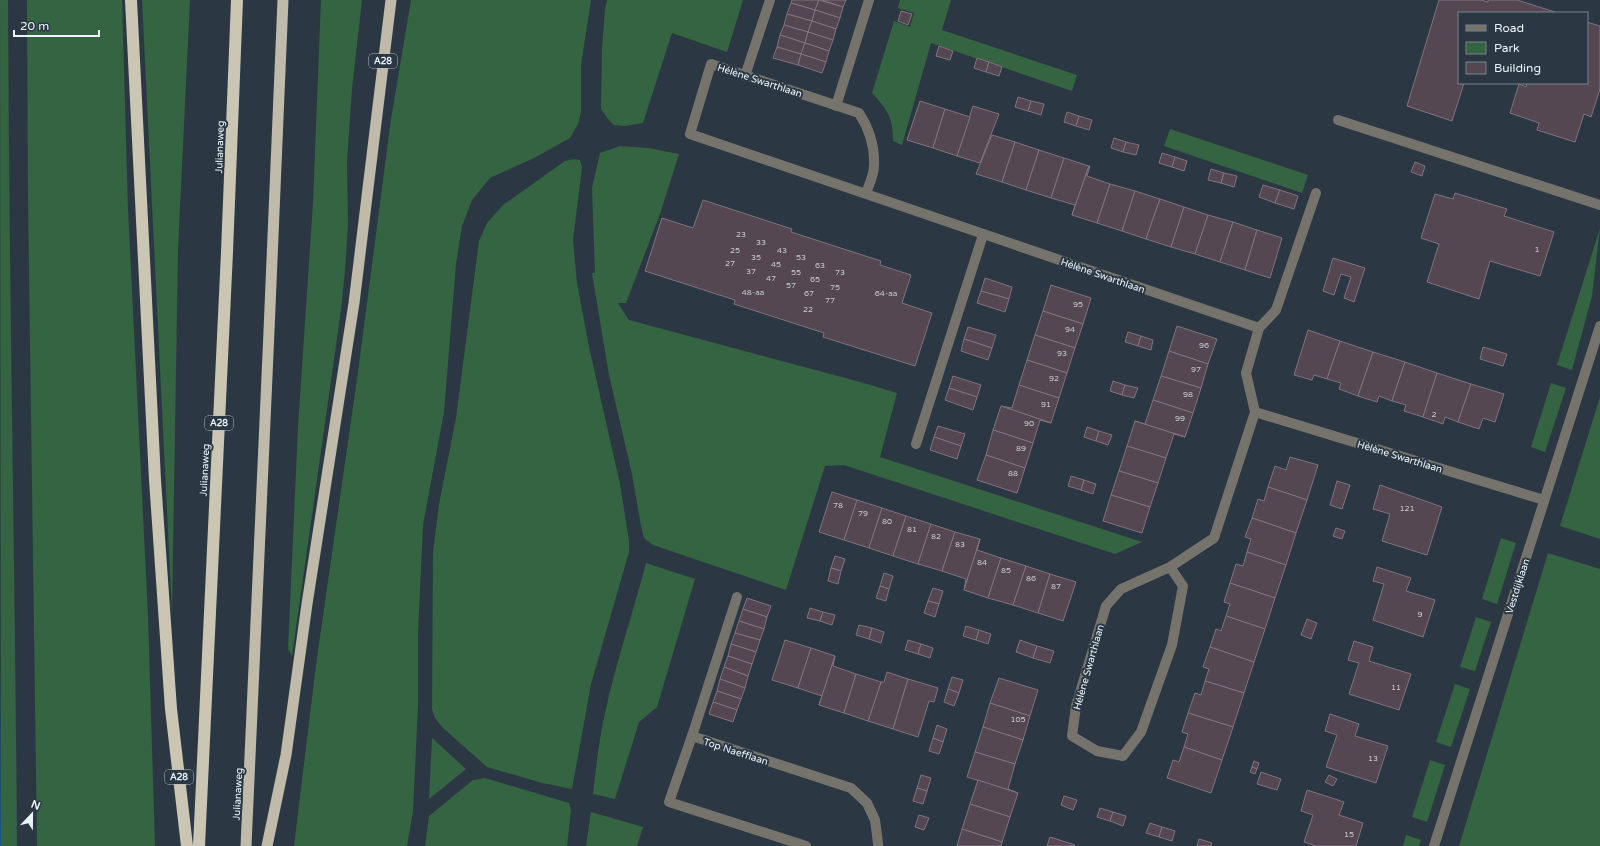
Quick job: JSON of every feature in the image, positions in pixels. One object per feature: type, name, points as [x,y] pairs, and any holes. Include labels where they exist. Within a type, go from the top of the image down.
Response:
[{"type":"highway","name":"A28","points":[[131,0],[155,480],[171,709],[187,846]]},
{"type":"highway","name":"Julianaweg","points":[[199,846],[227,252],[237,0]]},
{"type":"highway","name":"Julianaweg","points":[[246,846],[258,634],[272,246],[283,0]]},
{"type":"highway","name":"A28","points":[[267,846],[286,755],[307,604],[352,311],[391,0]]},
{"type":"street","points":[[745,76],[770,0]]},
{"type":"street","points":[[836,106],[869,0]]},
{"type":"street","name":"Hélène Swarthlaan","points":[[866,193],[874,167],[873,143],[869,128],[859,113],[711,64],[690,134],[1259,328]]},
{"type":"street","points":[[1338,120],[1600,205]]},
{"type":"street","points":[[1255,412],[1246,373],[1259,328],[1276,310],[1316,193]]},
{"type":"street","points":[[916,444],[983,235]]},
{"type":"street","name":"Vestdijklaan","points":[[1434,846],[1600,326]]},
{"type":"street","name":"Hélène Swarthlaan","points":[[1170,567],[1183,586],[1172,645],[1141,732],[1123,756],[1097,751],[1072,736],[1076,706],[1106,606],[1121,589],[1170,567],[1214,538],[1255,412],[1544,500]]},
{"type":"street","points":[[692,736],[737,597]]},
{"type":"street","name":"Top Naefflaan","points":[[806,846],[669,802],[692,736],[851,788],[867,803],[875,820],[878,846]]},
{"type":"green space","points":[[0,0],[8,0],[17,846],[1,846]]},
{"type":"green space","points":[[27,0],[122,0],[128,209],[148,616],[155,846],[37,846],[28,199]]},
{"type":"green space","points":[[142,0],[190,0],[178,249],[172,613]]},
{"type":"green space","points":[[321,0],[362,0],[352,89],[347,161],[348,224],[341,310],[292,656],[288,649],[298,427],[313,203]]},
{"type":"green space","points":[[411,0],[591,0],[581,65],[581,112],[578,124],[570,138],[534,158],[490,178],[472,200],[462,226],[456,264],[444,412],[423,525],[418,633],[418,706],[413,811],[407,846],[294,846],[316,665],[358,372],[391,119]]},
{"type":"green space","points":[[607,0],[743,0],[727,52],[672,33],[643,123],[625,126],[614,125],[601,109],[602,49]]},
{"type":"green space","points":[[900,0],[951,0],[942,30],[1077,75],[1072,91],[931,43],[902,145],[893,141],[891,120],[882,104],[872,93],[894,21],[910,27],[914,13],[898,8]]},
{"type":"green space","points":[[1170,129],[1308,175],[1302,193],[1164,146]]},
{"type":"green space","points":[[620,146],[649,148],[679,154],[660,214],[626,303],[618,303],[629,320],[897,393],[880,457],[1142,542],[1115,554],[844,465],[825,466],[786,590],[653,545],[644,538],[641,526],[632,474],[609,375],[592,273],[595,273],[592,188],[600,153]]},
{"type":"green space","points":[[574,159],[580,160],[582,168],[573,240],[577,283],[589,347],[620,484],[629,541],[629,552],[591,684],[572,789],[542,783],[487,767],[443,728],[435,718],[432,709],[433,552],[439,504],[456,418],[479,241],[487,223],[503,205],[565,161]]},
{"type":"green space","points":[[1600,228],[1592,296],[1572,370],[1557,365]]},
{"type":"green space","points":[[1551,383],[1566,388],[1545,452],[1531,447]]},
{"type":"green space","points":[[1600,397],[1600,539],[1560,526]]},
{"type":"green space","points":[[1501,538],[1516,543],[1497,604],[1482,599]]},
{"type":"green space","points":[[1548,553],[1600,569],[1600,846],[1459,846]]},
{"type":"green space","points":[[646,563],[695,579],[657,707],[639,722],[615,799],[593,794],[601,733],[619,656]]},
{"type":"green space","points":[[1476,617],[1491,622],[1475,671],[1460,667]]},
{"type":"green space","points":[[1455,684],[1470,689],[1451,747],[1436,742]]},
{"type":"green space","points":[[432,738],[466,769],[429,799]]},
{"type":"green space","points":[[1430,760],[1445,765],[1427,822],[1412,817]]},
{"type":"green space","points":[[485,778],[569,803],[571,810],[567,846],[425,846],[429,816],[473,780]]},
{"type":"green space","points":[[591,812],[643,827],[637,846],[586,846]]},
{"type":"green space","points":[[1406,835],[1421,840],[1419,846],[1403,846]]},
{"type":"water","points":[[0,657],[1,846],[0,846]]},
{"type":"building","points":[[792,0],[819,0],[815,10],[791,3]]},
{"type":"building","points":[[819,0],[843,7],[840,18],[815,10]]},
{"type":"building","points":[[822,0],[846,0],[843,7]]},
{"type":"building","points":[[1439,0],[1481,0],[1488,2],[1488,0],[1517,0],[1555,12],[1458,12],[1458,84],[1464,84],[1452,121],[1407,106]]},
{"type":"building","points":[[791,3],[815,10],[812,21],[787,14]]},
{"type":"building","points":[[815,10],[840,18],[836,29],[812,21]]},
{"type":"building","points":[[901,11],[912,14],[908,25],[898,21]]},
{"type":"building","points":[[787,14],[812,21],[808,32],[784,25]]},
{"type":"building","points":[[812,21],[836,29],[833,40],[808,32]]},
{"type":"building","points":[[1588,22],[1600,26],[1600,89],[1591,117],[1584,114],[1575,142],[1537,130],[1539,123],[1510,113],[1519,84],[1526,87],[1527,84],[1588,84]]},
{"type":"building","points":[[784,25],[808,32],[805,43],[780,35]]},
{"type":"building","points":[[808,32],[833,40],[829,51],[805,43]]},
{"type":"building","points":[[780,35],[805,43],[801,54],[777,47]]},
{"type":"building","points":[[805,43],[829,51],[826,62],[801,54]]},
{"type":"building","points":[[939,46],[953,51],[950,60],[936,56]]},
{"type":"building","points":[[777,47],[801,54],[798,65],[773,58]]},
{"type":"building","points":[[801,54],[826,62],[822,73],[798,65]]},
{"type":"building","points":[[977,58],[989,62],[986,72],[974,68]]},
{"type":"building","points":[[989,62],[1002,67],[999,76],[986,72]]},
{"type":"building","points":[[1018,97],[1031,101],[1028,111],[1015,107]]},
{"type":"building","points":[[920,101],[945,109],[933,148],[907,140]]},
{"type":"building","points":[[1031,101],[1044,104],[1041,115],[1028,111]]},
{"type":"building","points":[[973,106],[999,114],[980,163],[957,156]]},
{"type":"building","points":[[945,109],[970,117],[957,156],[933,148]]},
{"type":"building","points":[[1067,112],[1079,116],[1076,126],[1064,122]]},
{"type":"building","points":[[1079,116],[1092,120],[1089,130],[1076,126]]},
{"type":"building","points":[[992,135],[1015,142],[1002,182],[976,174]]},
{"type":"building","points":[[1114,138],[1126,142],[1123,152],[1111,148]]},
{"type":"building","points":[[1015,142],[1039,150],[1026,190],[1002,182]]},
{"type":"building","points":[[1126,142],[1139,145],[1136,155],[1123,152]]},
{"type":"building","points":[[1039,150],[1064,158],[1051,198],[1026,190]]},
{"type":"building","points":[[1162,153],[1175,157],[1172,167],[1159,163]]},
{"type":"building","points":[[1175,157],[1187,161],[1184,171],[1172,167]]},
{"type":"building","points":[[1064,158],[1089,166],[1072,215],[1075,205],[1051,198]]},
{"type":"building","points":[[1415,162],[1425,166],[1422,176],[1411,172]]},
{"type":"building","points":[[1089,166],[1087,176],[1110,184],[1097,223],[1072,215]]},
{"type":"building","points":[[1211,169],[1224,173],[1221,183],[1208,180]]},
{"type":"building","points":[[1224,173],[1237,176],[1234,187],[1221,183]]},
{"type":"building","points":[[1110,184],[1135,191],[1122,231],[1097,223]]},
{"type":"building","points":[[1263,185],[1280,190],[1275,203],[1259,197]]},
{"type":"building","points":[[1280,190],[1298,196],[1294,209],[1275,203]]},
{"type":"building","points":[[1135,191],[1160,199],[1146,239],[1122,231]]},
{"type":"building","points":[[1455,193],[1507,209],[1504,216],[1554,232],[1540,276],[1490,261],[1479,299],[1427,282],[1439,244],[1421,238],[1435,194],[1453,199]]},
{"type":"building","points":[[1160,199],[1184,207],[1171,247],[1146,239]]},
{"type":"building","points":[[703,200],[792,229],[791,232],[881,261],[880,265],[911,275],[902,303],[932,313],[915,366],[823,337],[824,333],[734,304],[735,300],[645,271],[662,218],[693,228]]},
{"type":"building","points":[[1184,207],[1208,215],[1195,254],[1171,247]]},
{"type":"building","points":[[1208,215],[1233,222],[1220,262],[1195,254]]},
{"type":"building","points":[[1233,222],[1257,230],[1245,270],[1220,262]]},
{"type":"building","points":[[1257,230],[1282,238],[1270,278],[1245,270]]},
{"type":"building","points":[[1333,258],[1365,268],[1354,302],[1344,298],[1351,277],[1341,274],[1334,295],[1323,291]]},
{"type":"building","points":[[985,278],[1012,287],[1009,299],[981,291]]},
{"type":"building","points":[[1051,285],[1091,298],[1083,324],[1043,311]]},
{"type":"building","points":[[981,291],[1009,299],[1005,312],[977,303]]},
{"type":"building","points":[[1043,311],[1083,324],[1075,348],[1035,335]]},
{"type":"building","points":[[1177,326],[1217,339],[1208,364],[1169,351]]},
{"type":"building","points":[[968,327],[996,335],[992,348],[964,339]]},
{"type":"building","points":[[1308,330],[1340,341],[1327,379],[1314,375],[1312,380],[1294,375]]},
{"type":"building","points":[[1128,332],[1141,336],[1138,346],[1125,342]]},
{"type":"building","points":[[1035,335],[1075,348],[1067,373],[1027,360]]},
{"type":"building","points":[[1141,336],[1153,340],[1151,350],[1138,346]]},
{"type":"building","points":[[964,339],[992,348],[988,360],[961,351]]},
{"type":"building","points":[[1340,341],[1373,352],[1358,396],[1339,389],[1341,383],[1327,379]]},
{"type":"building","points":[[1483,347],[1507,354],[1503,366],[1480,359]]},
{"type":"building","points":[[1169,351],[1208,364],[1201,388],[1161,376]]},
{"type":"building","points":[[1373,352],[1405,362],[1392,401],[1379,396],[1377,402],[1358,396]]},
{"type":"building","points":[[1027,360],[1067,373],[1059,398],[1019,385]]},
{"type":"building","points":[[1405,362],[1437,373],[1423,417],[1404,411],[1406,405],[1392,401]]},
{"type":"building","points":[[1437,373],[1471,384],[1458,422],[1445,417],[1443,424],[1423,417]]},
{"type":"building","points":[[953,376],[981,385],[977,397],[949,388]]},
{"type":"building","points":[[1161,376],[1201,388],[1193,413],[1153,400]]},
{"type":"building","points":[[1113,381],[1125,385],[1122,395],[1110,391]]},
{"type":"building","points":[[1471,384],[1504,394],[1495,422],[1483,418],[1479,429],[1458,422]]},
{"type":"building","points":[[1019,385],[1059,398],[1051,423],[1001,406],[1012,408]]},
{"type":"building","points":[[1125,385],[1138,388],[1134,398],[1122,395]]},
{"type":"building","points":[[949,388],[977,397],[973,410],[945,400]]},
{"type":"building","points":[[1153,400],[1193,413],[1185,437],[1135,421],[1145,424]]},
{"type":"building","points":[[1001,406],[1051,423],[1040,420],[1033,443],[993,430]]},
{"type":"building","points":[[1135,421],[1185,437],[1174,434],[1166,458],[1127,446]]},
{"type":"building","points":[[938,426],[965,434],[961,446],[934,437]]},
{"type":"building","points":[[1087,427],[1099,431],[1096,441],[1084,437]]},
{"type":"building","points":[[993,430],[1033,443],[1025,468],[986,455]]},
{"type":"building","points":[[1099,431],[1112,435],[1108,445],[1096,441]]},
{"type":"building","points":[[934,437],[961,446],[957,459],[930,450]]},
{"type":"building","points":[[1127,446],[1166,458],[1158,483],[1119,471]]},
{"type":"building","points":[[986,455],[1025,468],[1017,493],[977,480]]},
{"type":"building","points":[[1290,457],[1318,465],[1307,500],[1268,487],[1275,466],[1286,470]]},
{"type":"building","points":[[1119,471],[1158,483],[1150,507],[1111,495]]},
{"type":"building","points":[[1071,476],[1084,480],[1081,490],[1068,486]]},
{"type":"building","points":[[1084,480],[1096,484],[1093,494],[1081,490]]},
{"type":"building","points":[[1337,481],[1350,485],[1342,509],[1330,505]]},
{"type":"building","points":[[1380,485],[1442,507],[1427,555],[1382,541],[1390,514],[1373,509]]},
{"type":"building","points":[[1268,487],[1307,500],[1296,533],[1252,518],[1258,499],[1264,501]]},
{"type":"building","points":[[832,492],[857,500],[844,540],[819,532]]},
{"type":"building","points":[[1111,495],[1150,507],[1142,533],[1103,521]]},
{"type":"building","points":[[857,500],[882,508],[869,548],[844,540]]},
{"type":"building","points":[[882,508],[906,516],[893,556],[869,548]]},
{"type":"building","points":[[906,516],[931,524],[918,564],[893,556]]},
{"type":"building","points":[[1252,518],[1296,533],[1286,565],[1247,552],[1251,539],[1245,537]]},
{"type":"building","points":[[931,524],[955,532],[942,571],[918,564]]},
{"type":"building","points":[[1336,528],[1345,531],[1342,539],[1333,536]]},
{"type":"building","points":[[955,532],[980,539],[964,590],[966,579],[942,571]]},
{"type":"building","points":[[980,539],[977,550],[1001,558],[988,598],[964,590]]},
{"type":"building","points":[[1247,552],[1286,565],[1275,598],[1230,583],[1236,564],[1243,566]]},
{"type":"building","points":[[835,556],[845,559],[841,571],[831,568]]},
{"type":"building","points":[[1001,558],[1026,566],[1013,605],[988,598]]},
{"type":"building","points":[[1026,566],[1050,574],[1038,613],[1013,605]]},
{"type":"building","points":[[1377,567],[1411,578],[1406,591],[1435,600],[1423,637],[1373,620],[1384,584],[1373,581]]},
{"type":"building","points":[[831,568],[841,571],[838,584],[828,581]]},
{"type":"building","points":[[884,573],[893,576],[889,589],[880,586]]},
{"type":"building","points":[[1050,574],[1076,582],[1063,621],[1038,613]]},
{"type":"building","points":[[1230,583],[1275,598],[1265,629],[1226,616],[1230,604],[1224,602]]},
{"type":"building","points":[[880,586],[889,589],[886,601],[876,598]]},
{"type":"building","points":[[933,588],[943,591],[939,604],[928,601]]},
{"type":"building","points":[[747,598],[771,606],[767,617],[743,609]]},
{"type":"building","points":[[928,601],[939,604],[935,617],[924,613]]},
{"type":"building","points":[[810,608],[823,612],[820,621],[807,618]]},
{"type":"building","points":[[743,609],[767,617],[764,629],[739,621]]},
{"type":"building","points":[[823,612],[835,615],[832,625],[820,621]]},
{"type":"building","points":[[1226,616],[1265,629],[1254,662],[1210,647],[1216,629],[1221,631]]},
{"type":"building","points":[[1307,619],[1317,623],[1311,639],[1301,635]]},
{"type":"building","points":[[739,621],[764,629],[760,640],[735,633]]},
{"type":"building","points":[[859,625],[872,628],[869,639],[856,635]]},
{"type":"building","points":[[966,626],[979,630],[976,640],[963,636]]},
{"type":"building","points":[[872,628],[884,632],[881,643],[869,639]]},
{"type":"building","points":[[979,630],[991,634],[988,644],[976,640]]},
{"type":"building","points":[[735,633],[760,640],[756,652],[731,644]]},
{"type":"building","points":[[785,640],[811,648],[798,688],[772,680]]},
{"type":"building","points":[[908,640],[921,644],[918,654],[905,650]]},
{"type":"building","points":[[1020,640],[1037,646],[1033,658],[1016,652]]},
{"type":"building","points":[[1354,641],[1373,647],[1369,661],[1411,674],[1399,710],[1349,694],[1359,663],[1348,660]]},
{"type":"building","points":[[731,644],[756,652],[752,664],[728,656]]},
{"type":"building","points":[[921,644],[933,648],[930,658],[918,654]]},
{"type":"building","points":[[1037,646],[1054,651],[1050,663],[1033,658]]},
{"type":"building","points":[[1210,647],[1254,662],[1244,693],[1205,681],[1209,669],[1203,667]]},
{"type":"building","points":[[811,648],[835,656],[822,696],[798,688]]},
{"type":"building","points":[[728,656],[752,664],[748,676],[724,667]]},
{"type":"building","points":[[835,656],[833,666],[856,674],[844,713],[819,705]]},
{"type":"building","points":[[724,667],[748,676],[745,688],[720,679]]},
{"type":"building","points":[[887,672],[908,679],[893,729],[868,721],[881,682],[884,682]]},
{"type":"building","points":[[856,674],[881,682],[868,721],[844,713]]},
{"type":"building","points":[[952,677],[963,680],[959,693],[948,689]]},
{"type":"building","points":[[999,678],[1038,690],[1030,716],[990,703]]},
{"type":"building","points":[[720,679],[745,688],[741,699],[717,691]]},
{"type":"building","points":[[908,679],[938,688],[934,702],[929,701],[918,737],[893,729]]},
{"type":"building","points":[[1205,681],[1244,693],[1233,727],[1188,713],[1195,693],[1201,695]]},
{"type":"building","points":[[948,689],[959,693],[954,706],[944,702]]},
{"type":"building","points":[[717,691],[741,699],[737,710],[713,702]]},
{"type":"building","points":[[713,702],[737,710],[733,722],[709,714]]},
{"type":"building","points":[[990,703],[1030,716],[1023,740],[983,727]]},
{"type":"building","points":[[1188,713],[1233,727],[1222,760],[1184,747],[1188,734],[1182,732]]},
{"type":"building","points":[[1330,714],[1359,724],[1355,736],[1388,746],[1376,783],[1326,767],[1337,735],[1325,731]]},
{"type":"building","points":[[937,725],[947,729],[943,742],[933,738]]},
{"type":"building","points":[[983,727],[1023,740],[1015,764],[975,752]]},
{"type":"building","points":[[933,738],[943,742],[939,754],[929,751]]},
{"type":"building","points":[[1184,747],[1222,760],[1211,793],[1167,778],[1173,760],[1179,762]]},
{"type":"building","points":[[975,752],[1015,764],[1008,789],[1018,793],[967,777]]},
{"type":"building","points":[[1254,761],[1259,763],[1257,769],[1252,767]]},
{"type":"building","points":[[1252,767],[1257,769],[1255,774],[1250,772]]},
{"type":"building","points":[[1261,772],[1281,779],[1277,790],[1257,784]]},
{"type":"building","points":[[921,775],[931,778],[927,791],[917,788]]},
{"type":"building","points":[[1329,775],[1337,779],[1333,786],[1325,782]]},
{"type":"building","points":[[978,780],[1018,793],[1010,817],[970,804]]},
{"type":"building","points":[[917,788],[927,791],[923,804],[913,801]]},
{"type":"building","points":[[1307,790],[1344,802],[1339,815],[1363,823],[1356,846],[1316,846],[1304,842],[1313,815],[1301,811]]},
{"type":"building","points":[[1064,796],[1077,800],[1073,810],[1061,805]]},
{"type":"building","points":[[970,804],[1010,817],[1002,842],[962,829]]},
{"type":"building","points":[[1100,808],[1113,812],[1110,821],[1097,817]]},
{"type":"building","points":[[1113,812],[1126,816],[1123,826],[1110,821]]},
{"type":"building","points":[[919,815],[929,818],[924,830],[915,827]]},
{"type":"building","points":[[1150,823],[1162,827],[1159,837],[1146,833]]},
{"type":"building","points":[[1162,827],[1175,831],[1172,841],[1159,837]]},
{"type":"building","points":[[962,829],[1002,842],[1001,846],[957,846]]},
{"type":"building","points":[[1050,837],[1075,845],[1047,846]]},
{"type":"building","points":[[1199,839],[1212,843],[1211,846],[1197,846]]}]
